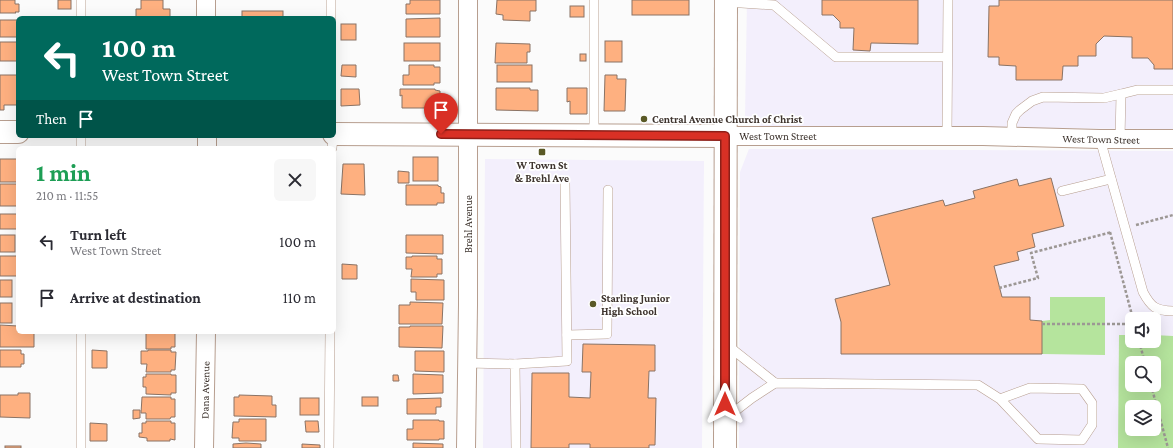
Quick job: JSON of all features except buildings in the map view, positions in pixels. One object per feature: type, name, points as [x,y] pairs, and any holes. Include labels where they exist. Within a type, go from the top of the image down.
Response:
[{"type":"main road","points":[[725,448],[726,1]]},
{"type":"main road","points":[[0,132],[16,132]]},
{"type":"main road","name":"West Town Street","points":[[336,135],[467,134],[725,136]]},
{"type":"street","points":[[206,0],[206,16]]},
{"type":"street","name":"Brehl Avenue","points":[[466,448],[468,305],[468,0]]},
{"type":"street","name":"West Town Street","points":[[725,136],[947,136],[1173,139]]},
{"type":"street","name":"Dana Avenue","points":[[204,448],[206,334]]},
{"type":"lane","points":[[81,0],[81,16]]},
{"type":"lane","points":[[331,0],[331,16]]},
{"type":"lane","points":[[594,0],[594,135]]},
{"type":"lane","points":[[947,136],[948,0]]},
{"type":"lane","points":[[726,1],[774,5],[836,57],[948,57]]},
{"type":"lane","points":[[1012,137],[1012,123],[1016,114],[1032,102],[1043,97],[1104,98],[1137,90],[1173,90]]},
{"type":"lane","points":[[1120,94],[1120,139]]},
{"type":"lane","points":[[1100,139],[1142,292],[1150,304],[1158,310],[1173,311]]},
{"type":"lane","points":[[1062,191],[1111,179]]},
{"type":"lane","points":[[467,363],[515,364],[567,361],[565,183]]},
{"type":"lane","points":[[567,335],[607,334],[608,190]]},
{"type":"lane","points":[[81,334],[81,448]]},
{"type":"lane","points":[[329,448],[330,334]]},
{"type":"lane","points":[[725,344],[774,383]]},
{"type":"lane","points":[[515,364],[516,448]]},
{"type":"lane","points":[[725,418],[774,383],[978,385],[1000,399],[1038,439],[1082,440],[1092,425],[1092,403],[1082,389],[1030,388],[1000,399]]},
{"type":"path","points":[[999,288],[1038,278],[1031,253],[1173,215]]},
{"type":"path","points":[[1110,232],[1131,312]]},
{"type":"path","points":[[1042,324],[1125,324]]},
{"type":"path","points":[[1153,392],[1168,448]]},
{"type":"shaded area","points":[[747,0],[1173,0],[1173,129],[762,127],[745,116]]},
{"type":"shaded area","points":[[749,149],[1173,151],[1173,448],[739,448],[740,172]]},
{"type":"shaded area","name":"Starling Junior High School","points":[[485,159],[704,161],[702,448],[483,448]]},
{"type":"green space","points":[[1050,297],[1105,297],[1105,355],[1042,354],[1042,321],[1050,320]]},
{"type":"green space","points":[[1119,335],[1125,335],[1125,348],[1161,348],[1161,335],[1173,336],[1173,448],[1118,448]]},
{"type":"place","name":"Central Avenue Church of Christ","points":[[644,119]]},
{"type":"place","name":"W Town St & Brehl Ave","points":[[542,152]]},
{"type":"place","name":"Starling Junior High School","points":[[593,304]]},
{"type":"route","points":[[441,134],[725,136],[725,404]]}]
